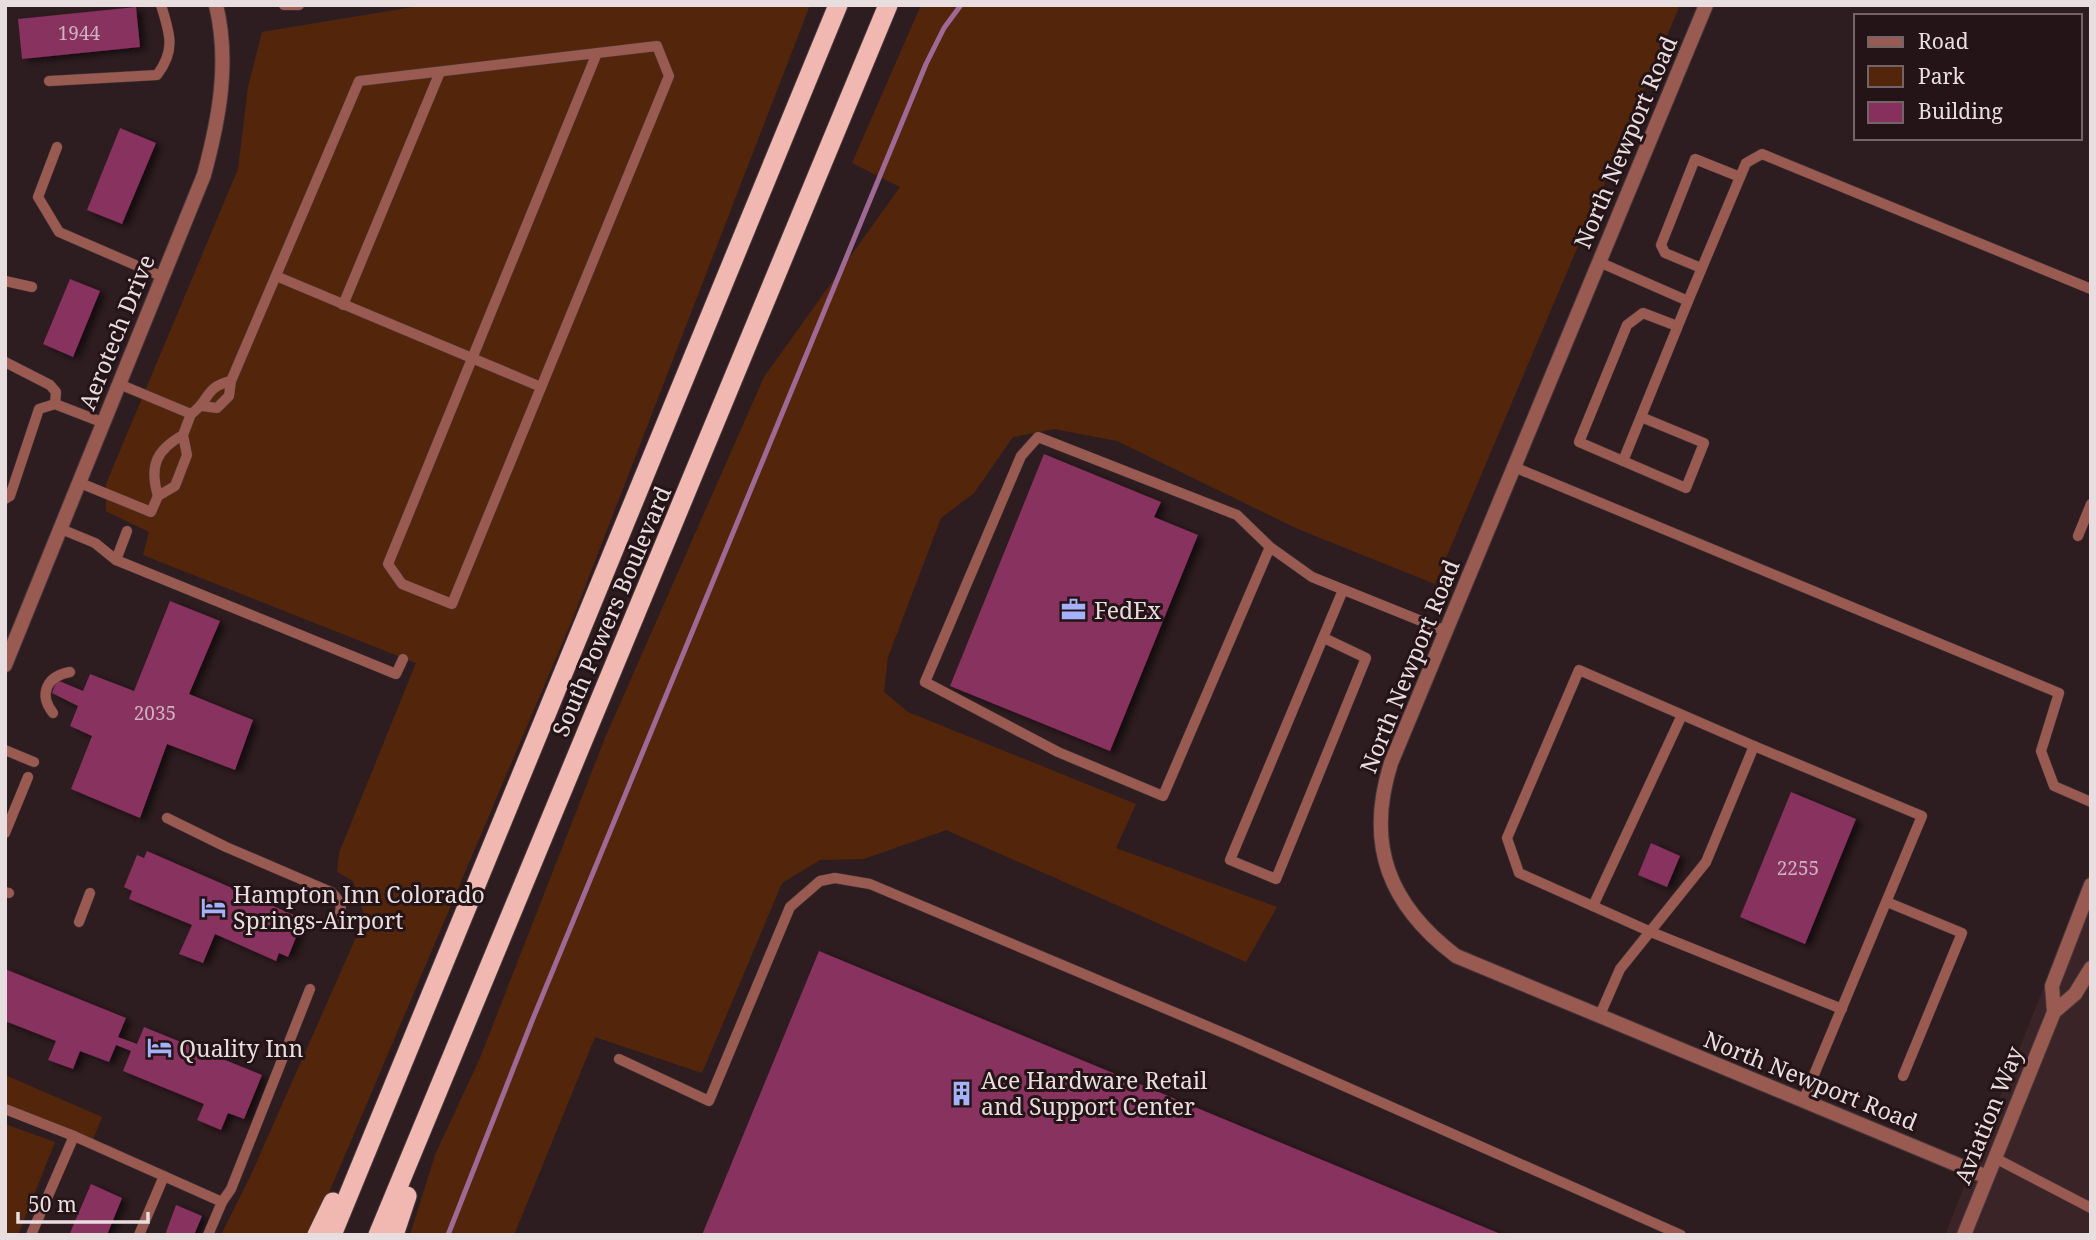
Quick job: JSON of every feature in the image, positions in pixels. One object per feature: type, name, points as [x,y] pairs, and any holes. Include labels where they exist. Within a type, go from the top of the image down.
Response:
[{"type":"highway","name":"South Powers Boulevard","points":[[332,1235],[838,5]]},
{"type":"highway","name":"South Powers Boulevard","points":[[378,1235],[888,5]]},
{"type":"highway","points":[[317,1235],[482,868]]},
{"type":"highway","points":[[394,1235],[460,1039]]},
{"type":"street","name":"Aerotech Drive","points":[[5,665],[204,175],[215,134],[223,57],[216,5]]},
{"type":"street","name":"North Newport Road","points":[[1706,5],[1385,783],[1380,830],[1390,878],[1416,922],[1456,956],[1987,1177]]},
{"type":"street","name":"Aviation Way","points":[[1964,1235],[2054,1012],[2052,986],[2091,885]]},
{"type":"street","name":"Aviation Way","points":[[2054,1012],[2076,995],[2091,968]]},
{"type":"lane","points":[[49,80],[157,75],[169,59],[169,31],[160,5]]},
{"type":"lane","points":[[284,5],[299,5]]},
{"type":"lane","points":[[202,406],[217,408],[229,396],[231,381],[359,81],[440,72],[597,53],[657,46],[669,76],[452,604],[402,584],[388,564],[597,53]]},
{"type":"lane","points":[[343,305],[440,72]]},
{"type":"lane","points":[[57,147],[38,197],[59,232],[163,277]]},
{"type":"lane","points":[[1623,461],[1746,163],[1762,155],[2091,289]]},
{"type":"lane","points":[[1701,268],[1665,253],[1661,245],[1695,159],[1740,177]]},
{"type":"lane","points":[[1599,262],[1688,301]]},
{"type":"lane","points":[[276,276],[541,387]]},
{"type":"lane","points":[[5,281],[32,287]]},
{"type":"lane","points":[[1641,416],[1704,443],[1686,488],[1579,442],[1627,326],[1643,313],[1677,326]]},
{"type":"lane","points":[[5,362],[50,385],[56,392],[55,404]]},
{"type":"lane","points":[[79,483],[151,512],[158,496],[175,486],[187,455],[183,435],[191,414],[202,406],[205,395],[216,384],[231,381]]},
{"type":"lane","points":[[120,384],[191,414]]},
{"type":"lane","points":[[5,499],[10,496],[39,408],[55,404],[104,423]]},
{"type":"lane","points":[[158,496],[152,476],[164,446],[183,435]]},
{"type":"lane","points":[[1270,547],[1163,796],[1058,752],[925,682],[1021,456],[1038,437],[1237,516],[1270,547],[1312,577],[1446,631]]},
{"type":"lane","points":[[1514,467],[2059,693],[2041,751],[2054,786],[2091,802]]},
{"type":"lane","points":[[2077,536],[2091,504]]},
{"type":"lane","points":[[61,529],[95,543],[116,560],[396,674],[403,659]]},
{"type":"lane","points":[[116,560],[127,531]]},
{"type":"lane","points":[[1324,638],[1366,657],[1276,879],[1230,860],[1343,590]]},
{"type":"lane","points":[[1803,1101],[1842,1009],[1887,902],[1922,816],[1754,747],[1579,670],[1507,838],[1519,873],[1651,932],[1842,1009]]},
{"type":"lane","points":[[53,713],[45,696],[47,683],[58,674],[70,672]]},
{"type":"lane","points":[[1593,906],[1682,715]]},
{"type":"lane","points":[[1599,1017],[1620,969],[1706,862],[1754,747]]},
{"type":"lane","points":[[5,750],[34,762]]},
{"type":"lane","points":[[5,833],[28,777]]},
{"type":"lane","points":[[167,818],[226,847],[331,892],[341,901],[342,909],[336,925]]},
{"type":"lane","points":[[619,1059],[709,1101],[790,907],[820,881],[851,879],[1240,1040],[1681,1235]]},
{"type":"lane","points":[[79,922],[90,893]]},
{"type":"lane","points":[[1887,902],[1962,933],[1903,1076]]},
{"type":"lane","points":[[208,1235],[222,1202],[231,1189],[310,989]]},
{"type":"lane","points":[[5,1109],[74,1136],[222,1202]]},
{"type":"lane","points":[[31,1235],[74,1136]]},
{"type":"lane","points":[[1995,1158],[2091,1208]]},
{"type":"lane","points":[[139,1235],[164,1176]]},
{"type":"shaded area","points":[[2091,869],[2091,1235],[1945,1235],[1958,1202]]},
{"type":"green space","points":[[425,5],[810,5],[573,618],[311,1235],[221,1235],[250,1177],[365,917],[353,881],[337,872],[339,853],[416,663],[143,555],[149,532],[106,511],[106,484],[238,169],[248,87],[262,32]]},
{"type":"green space","points":[[921,5],[1680,5],[1435,584],[1298,529],[1117,441],[1054,429],[1013,437],[974,493],[941,518],[888,657],[884,692],[908,712],[1136,804],[1116,848],[1277,907],[1246,962],[946,830],[864,859],[820,860],[782,883],[702,1073],[595,1037],[514,1235],[410,1235],[435,1155],[480,1058],[605,738],[764,377],[900,187],[852,163]]},
{"type":"green space","points":[[5,1075],[102,1117],[91,1144],[5,1109]]},
{"type":"green space","points":[[5,1124],[55,1142],[18,1235],[5,1235]]},
{"type":"building","points":[[136,7],[140,47],[22,59],[18,19]]},
{"type":"building","points":[[120,128],[156,143],[122,224],[87,210]]},
{"type":"building","points":[[70,279],[100,291],[73,357],[43,344]]},
{"type":"building","name":"FedEx","points":[[1044,454],[1161,502],[1154,517],[1198,535],[1110,751],[950,686]]},
{"type":"building","points":[[170,601],[220,621],[189,694],[253,720],[235,770],[167,744],[140,818],[71,789],[92,736],[70,726],[78,706],[52,693],[57,680],[83,691],[90,674],[134,691]]},
{"type":"building","points":[[1791,792],[1856,819],[1805,944],[1740,917]]},
{"type":"building","points":[[1651,843],[1680,856],[1667,887],[1638,875]]},
{"type":"building","name":"Hampton Inn Colorado Springs-Airport","points":[[147,851],[296,916],[292,922],[301,925],[288,957],[279,953],[276,961],[215,934],[203,963],[179,954],[192,925],[129,899],[132,891],[124,887],[137,855],[144,858]]},
{"type":"building","name":"Ace Hardware Retail and Support Center","points":[[819,951],[1503,1235],[702,1235]]},
{"type":"building","name":"Quality Inn","points":[[5,969],[126,1018],[118,1037],[137,1044],[144,1027],[262,1075],[244,1119],[228,1113],[221,1130],[197,1120],[204,1104],[123,1071],[131,1051],[116,1045],[109,1062],[80,1051],[73,1069],[48,1060],[56,1041],[5,1021]]},
{"type":"building","points":[[91,1184],[122,1198],[107,1235],[70,1233]]},
{"type":"building","points":[[176,1205],[202,1216],[194,1235],[165,1235]]},
{"type":"waterway","points":[[448,1235],[532,1021],[926,64],[944,28],[961,5]]},
{"type":"place","name":"FedEx","points":[[1074,610]]},
{"type":"place","name":"Hampton Inn Colorado Springs-Airport","points":[[213,907]]},
{"type":"place","name":"Quality Inn","points":[[159,1048]]},
{"type":"place","name":"Ace Hardware Retail and Support Center","points":[[961,1093]]}]
